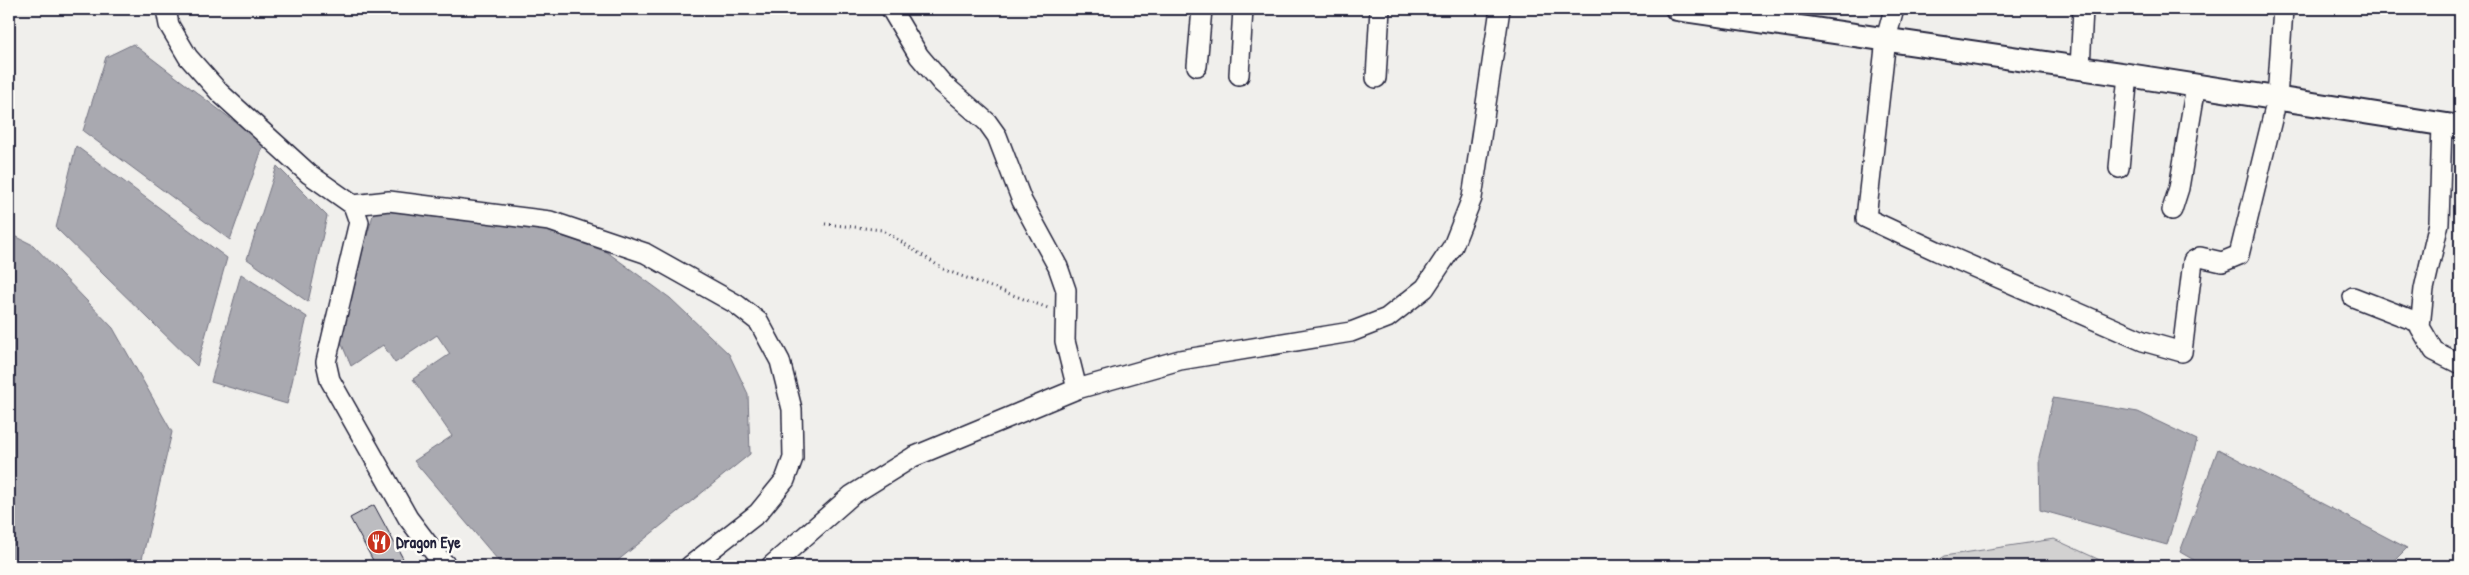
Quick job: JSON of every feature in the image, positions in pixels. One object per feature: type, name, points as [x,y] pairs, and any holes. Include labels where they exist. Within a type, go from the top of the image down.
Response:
[{"type":"street","points":[[166,9],[169,25],[188,57],[220,93],[309,174],[353,205],[359,222],[326,362],[330,380],[408,518],[447,566]]},
{"type":"street","points":[[891,9],[919,56],[942,84],[987,122],[997,136],[1022,201],[1058,267],[1066,290],[1065,341],[1077,388]]},
{"type":"street","points":[[1197,66],[1202,9]]},
{"type":"street","points":[[1239,75],[1243,9]]},
{"type":"street","points":[[1376,78],[1380,9]]},
{"type":"street","points":[[771,566],[852,495],[913,457],[1077,388],[1180,360],[1351,332],[1387,318],[1425,288],[1453,246],[1472,198],[1500,9]]},
{"type":"street","points":[[1677,9],[1760,15],[1886,39],[2451,126],[2439,223],[2424,289],[2420,327],[2434,351],[2460,364]]},
{"type":"street","points":[[1894,9],[1886,39],[1866,218],[1936,251],[2142,341],[2182,352],[2193,262],[2200,257],[2222,262],[2239,255],[2277,98],[2283,9]]},
{"type":"street","points":[[2080,68],[2083,9]]},
{"type":"street","points":[[2120,168],[2128,75]]},
{"type":"street","points":[[2172,210],[2179,188],[2196,86]]},
{"type":"street","points":[[353,205],[389,201],[550,222],[645,253],[736,304],[759,322],[780,361],[792,409],[793,458],[784,480],[758,514],[690,566]]},
{"type":"street","points":[[2353,297],[2420,323]]},
{"type":"path","points":[[825,224],[883,230],[946,270],[1050,309]]},
{"type":"shaded area","points":[[133,44],[264,144],[230,240],[83,131],[106,57]]},
{"type":"shaded area","points":[[76,146],[227,258],[197,366],[56,228]]},
{"type":"shaded area","points":[[277,166],[327,216],[308,302],[247,259]]},
{"type":"shaded area","points":[[375,208],[522,222],[607,252],[670,298],[729,354],[748,394],[750,454],[611,566],[503,566],[414,461],[452,436],[413,379],[450,354],[437,335],[395,363],[383,345],[351,366],[338,335]]},
{"type":"shaded area","points":[[9,233],[33,245],[113,328],[172,432],[142,559],[9,565]]},
{"type":"shaded area","points":[[241,274],[307,317],[287,404],[211,382]]},
{"type":"shaded area","points":[[2053,398],[2138,412],[2197,440],[2167,545],[2040,510],[2039,457]]},
{"type":"shaded area","points":[[2218,449],[2407,548],[2389,566],[2204,566],[2180,552]]},
{"type":"shaded area","points":[[2054,539],[2113,566],[1929,566],[1944,556]]},
{"type":"building","name":"Dragon Eye","points":[[374,505],[407,566],[376,566],[350,518]]},
{"type":"place","name":"Dragon Eye","points":[[379,542]]}]
